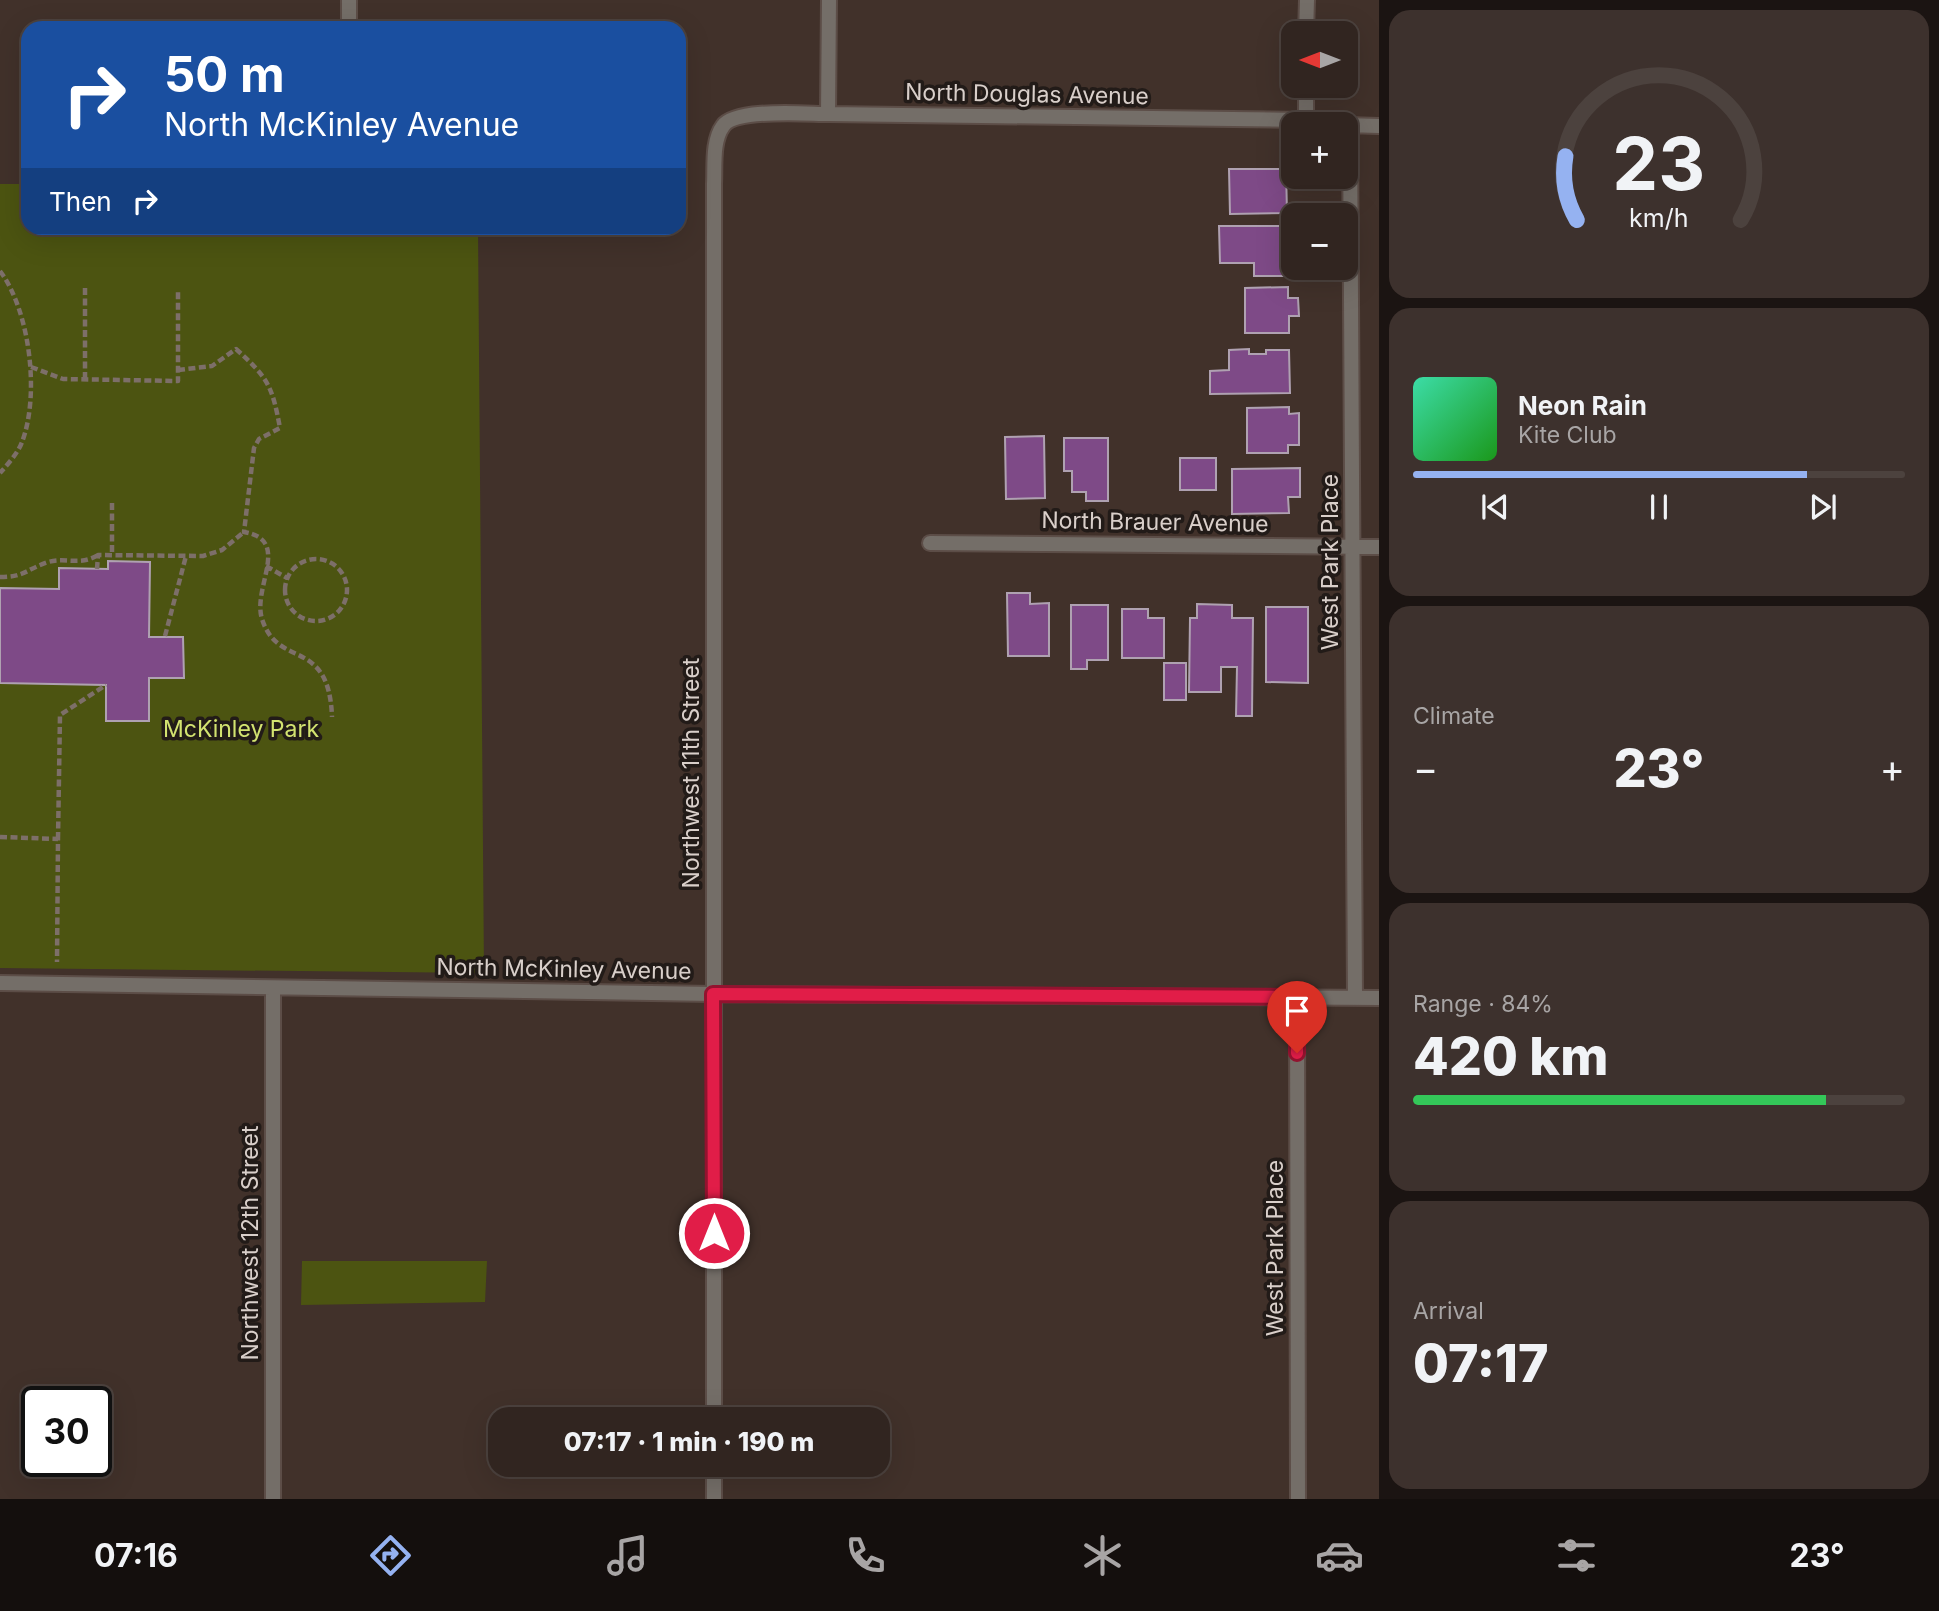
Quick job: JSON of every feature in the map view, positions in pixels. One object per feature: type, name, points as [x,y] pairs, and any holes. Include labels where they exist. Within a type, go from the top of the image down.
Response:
[{"type":"street","points":[[349,0],[349,21]]},
{"type":"street","points":[[828,114],[829,0]]},
{"type":"street","points":[[1306,21],[1307,0]]},
{"type":"street","name":"North Douglas Avenue","points":[[721,128],[725,122],[736,117],[751,115],[1281,120]]},
{"type":"street","name":"North Douglas Avenue","points":[[1358,125],[1379,126]]},
{"type":"street","name":"Northwest 11th Street","points":[[714,1407],[713,184],[716,142],[721,128]]},
{"type":"street","name":"West Park Place","points":[[1345,189],[1352,547],[1355,998]]},
{"type":"street","name":"North Brauer Avenue","points":[[930,543],[1379,547]]},
{"type":"street","name":"North McKinley Avenue","points":[[0,983],[713,994],[1379,998]]},
{"type":"street","name":"Northwest 12th Street","points":[[273,988],[273,1499]]},
{"type":"street","name":"West Park Place","points":[[1297,997],[1298,1499]]},
{"type":"street","points":[[714,1477],[714,1499]]},
{"type":"path","points":[[0,271],[14,291],[31,367],[22,442],[0,473]]},
{"type":"path","points":[[85,288],[85,379]]},
{"type":"path","points":[[31,367],[64,379],[178,381],[178,289]]},
{"type":"path","points":[[0,577],[19,577],[50,562],[88,562],[98,555],[202,556],[222,550],[244,532],[254,447],[259,439],[281,428],[274,397],[262,373],[236,348],[212,366],[178,370]]},
{"type":"path","points":[[112,503],[112,555]]},
{"type":"path","points":[[244,532],[256,534],[267,545],[269,552],[259,603],[265,627],[282,647],[302,655],[320,670],[331,693],[332,717]]},
{"type":"path","points":[[97,569],[98,555]]},
{"type":"path","points":[[165,636],[186,556]]},
{"type":"path","points":[[306,560],[325,560],[334,564],[345,579],[345,601],[331,617],[321,621],[300,617],[286,601],[284,590],[287,578],[297,565],[306,560]]},
{"type":"path","points":[[267,566],[287,578]]},
{"type":"path","points":[[57,952],[60,715],[106,685]]},
{"type":"path","points":[[0,837],[58,839]]},
{"type":"green space","name":"McKinley Park","points":[[0,184],[21,184],[21,235],[478,235],[484,973],[0,968]]},
{"type":"green space","points":[[302,1261],[487,1261],[485,1302],[301,1305]]},
{"type":"building","points":[[1229,169],[1281,169],[1281,189],[1286,189],[1287,203],[1281,203],[1281,213],[1230,214]]},
{"type":"building","points":[[1219,226],[1281,226],[1281,276],[1254,276],[1254,263],[1220,263]]},
{"type":"building","points":[[1288,287],[1288,298],[1298,298],[1299,316],[1289,316],[1289,333],[1245,333],[1245,288]]},
{"type":"building","points":[[1249,349],[1249,354],[1266,354],[1266,350],[1289,350],[1290,393],[1210,394],[1210,371],[1229,370],[1229,350]]},
{"type":"building","points":[[1289,407],[1289,414],[1299,413],[1299,445],[1288,445],[1288,453],[1247,453],[1247,408]]},
{"type":"building","points":[[1044,436],[1045,498],[1006,499],[1005,437]]},
{"type":"building","points":[[1064,438],[1108,438],[1108,501],[1086,501],[1086,492],[1072,492],[1072,471],[1064,471]]},
{"type":"building","points":[[1180,458],[1216,458],[1216,490],[1180,490]]},
{"type":"building","points":[[1300,468],[1300,497],[1288,497],[1289,513],[1232,514],[1232,469]]},
{"type":"building","points":[[108,561],[150,562],[149,637],[183,637],[184,678],[149,678],[149,721],[106,721],[106,685],[0,683],[0,588],[59,589],[59,568],[108,569]]},
{"type":"building","points":[[1007,593],[1030,593],[1030,604],[1049,603],[1049,656],[1008,656]]},
{"type":"building","points":[[1197,604],[1232,605],[1232,618],[1253,618],[1252,716],[1236,716],[1237,667],[1221,667],[1221,692],[1189,692],[1190,618],[1197,618]]},
{"type":"building","points":[[1071,605],[1108,605],[1108,660],[1087,660],[1087,669],[1071,669]]},
{"type":"building","points":[[1266,607],[1308,607],[1308,683],[1266,682]]},
{"type":"building","points":[[1122,609],[1148,609],[1148,618],[1164,618],[1164,658],[1122,658]]},
{"type":"building","points":[[1164,663],[1186,663],[1186,700],[1164,700]]},
{"type":"route","points":[[714,1233],[713,994],[1297,997],[1297,1053]]}]
